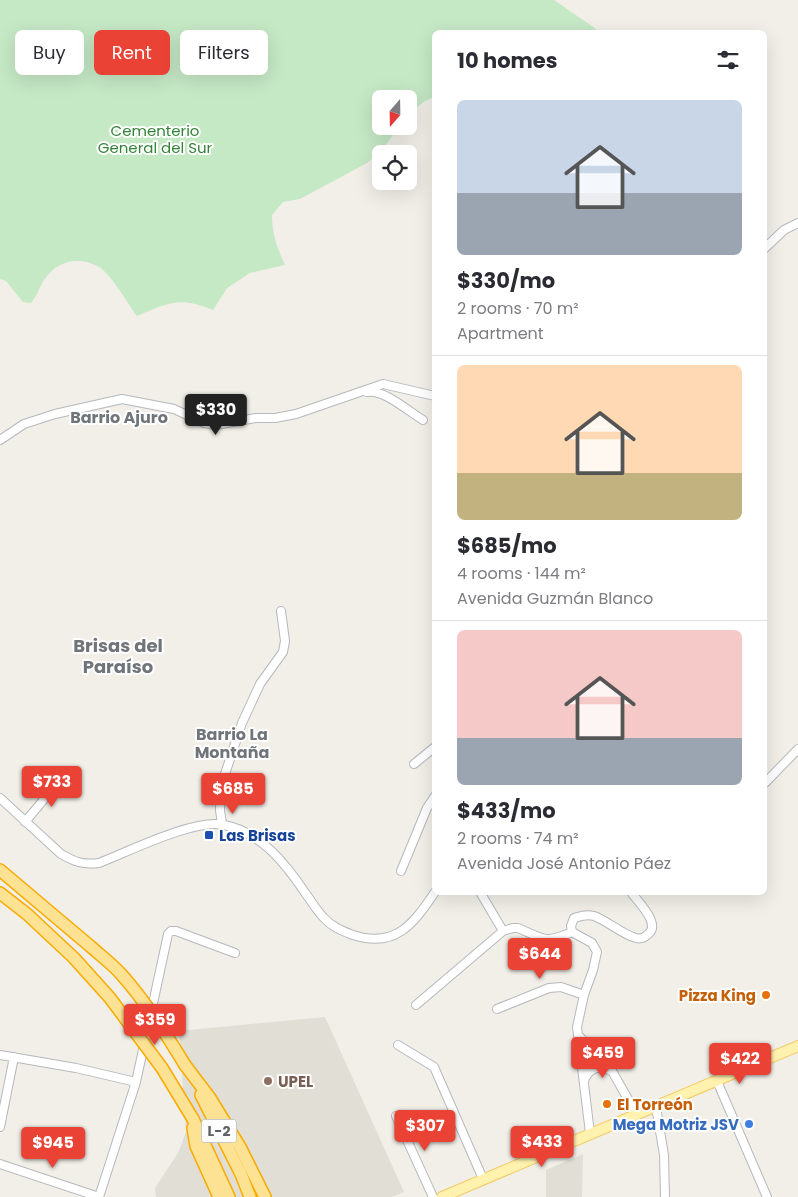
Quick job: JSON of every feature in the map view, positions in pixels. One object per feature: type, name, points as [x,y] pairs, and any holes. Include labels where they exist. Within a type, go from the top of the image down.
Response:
[{"type":"highway","name":"L-2","points":[[0,870],[121,974],[142,1001],[165,1032],[185,1066],[241,1174],[250,1197]]},
{"type":"highway","name":"L-2","points":[[0,893],[27,914],[74,958],[110,998],[156,1060],[193,1119],[229,1197]]},
{"type":"highway","points":[[185,1066],[210,1098],[240,1147],[265,1197]]},
{"type":"highway","points":[[193,1119],[196,1146],[219,1197]]},
{"type":"main road","points":[[442,1197],[459,1193],[483,1179],[590,1133],[656,1108],[798,1046]]},
{"type":"street","points":[[767,246],[784,230],[798,224]]},
{"type":"street","points":[[0,440],[24,424],[55,414],[116,399],[130,399],[174,409],[204,423],[216,425],[256,418],[284,416],[384,384],[432,395]]},
{"type":"street","points":[[343,397],[377,391],[423,420]]},
{"type":"street","points":[[222,824],[220,810],[221,786],[242,724],[260,684],[283,652],[285,642],[281,611]]},
{"type":"street","points":[[414,764],[432,749]]},
{"type":"street","points":[[767,781],[798,749]]},
{"type":"street","points":[[25,822],[61,779]]},
{"type":"street","points":[[0,798],[61,854],[85,864],[98,863],[182,830],[201,825],[222,824],[238,828],[265,846],[288,867],[324,919],[339,930],[362,938],[378,939],[394,936],[416,919],[433,895]]},
{"type":"street","points":[[401,871],[427,808],[432,800]]},
{"type":"street","points":[[482,895],[503,931]]},
{"type":"street","points":[[572,932],[572,920],[586,915],[594,916],[635,937],[646,937],[650,933],[651,920],[647,912],[633,895]]},
{"type":"street","points":[[416,1005],[503,931],[518,928],[545,940],[551,940],[572,932],[592,942],[597,952],[578,1018],[590,1133]]},
{"type":"street","points":[[0,1164],[99,1197],[136,1082],[168,934],[171,931],[176,931],[235,953]]},
{"type":"street","points":[[497,1009],[549,988],[562,987],[584,994]]},
{"type":"street","points":[[579,1036],[612,1071],[637,1114]]},
{"type":"street","points":[[398,1045],[434,1067],[483,1179]]},
{"type":"street","points":[[0,1055],[76,1068],[136,1082]]},
{"type":"street","points":[[0,1127],[14,1057]]},
{"type":"street","points":[[584,1081],[586,1076],[595,1068],[604,1067],[612,1071]]},
{"type":"street","points":[[717,1081],[767,1197]]},
{"type":"street","points":[[656,1108],[664,1156],[665,1197]]},
{"type":"street","points":[[396,1116],[433,1197]]},
{"type":"shaded area","name":"UPEL","points":[[325,1017],[404,1192],[392,1197],[156,1197],[155,1188],[178,1153],[186,1132],[179,1031]]},
{"type":"shaded area","points":[[583,1154],[582,1197],[546,1197],[546,1170]]},
{"type":"green space","name":"Cementerio General del Sur","points":[[0,0],[554,0],[596,29],[432,30],[432,98],[418,106],[418,90],[372,90],[372,135],[393,135],[386,145],[372,145],[372,159],[367,163],[300,199],[283,202],[272,215],[276,241],[285,265],[250,273],[227,288],[213,310],[182,302],[166,305],[137,316],[114,282],[104,271],[92,264],[78,261],[64,263],[52,271],[31,303],[23,302],[6,281],[0,279]]},
{"type":"place","name":"Las Brisas","points":[[209,835]]},
{"type":"place","name":"Pizza King","points":[[766,995]]},
{"type":"place","name":"UPEL","points":[[268,1081]]},
{"type":"place","name":"El Torreón","points":[[607,1104]]},
{"type":"place","name":"Mega Motriz JSV","points":[[749,1124]]},
{"type":"district","name":"Barrio Ajuro","points":[[119,417]]},
{"type":"district","name":"Brisas del Paraíso","points":[[118,655]]},
{"type":"district","name":"Barrio La Montaña","points":[[232,743]]}]
